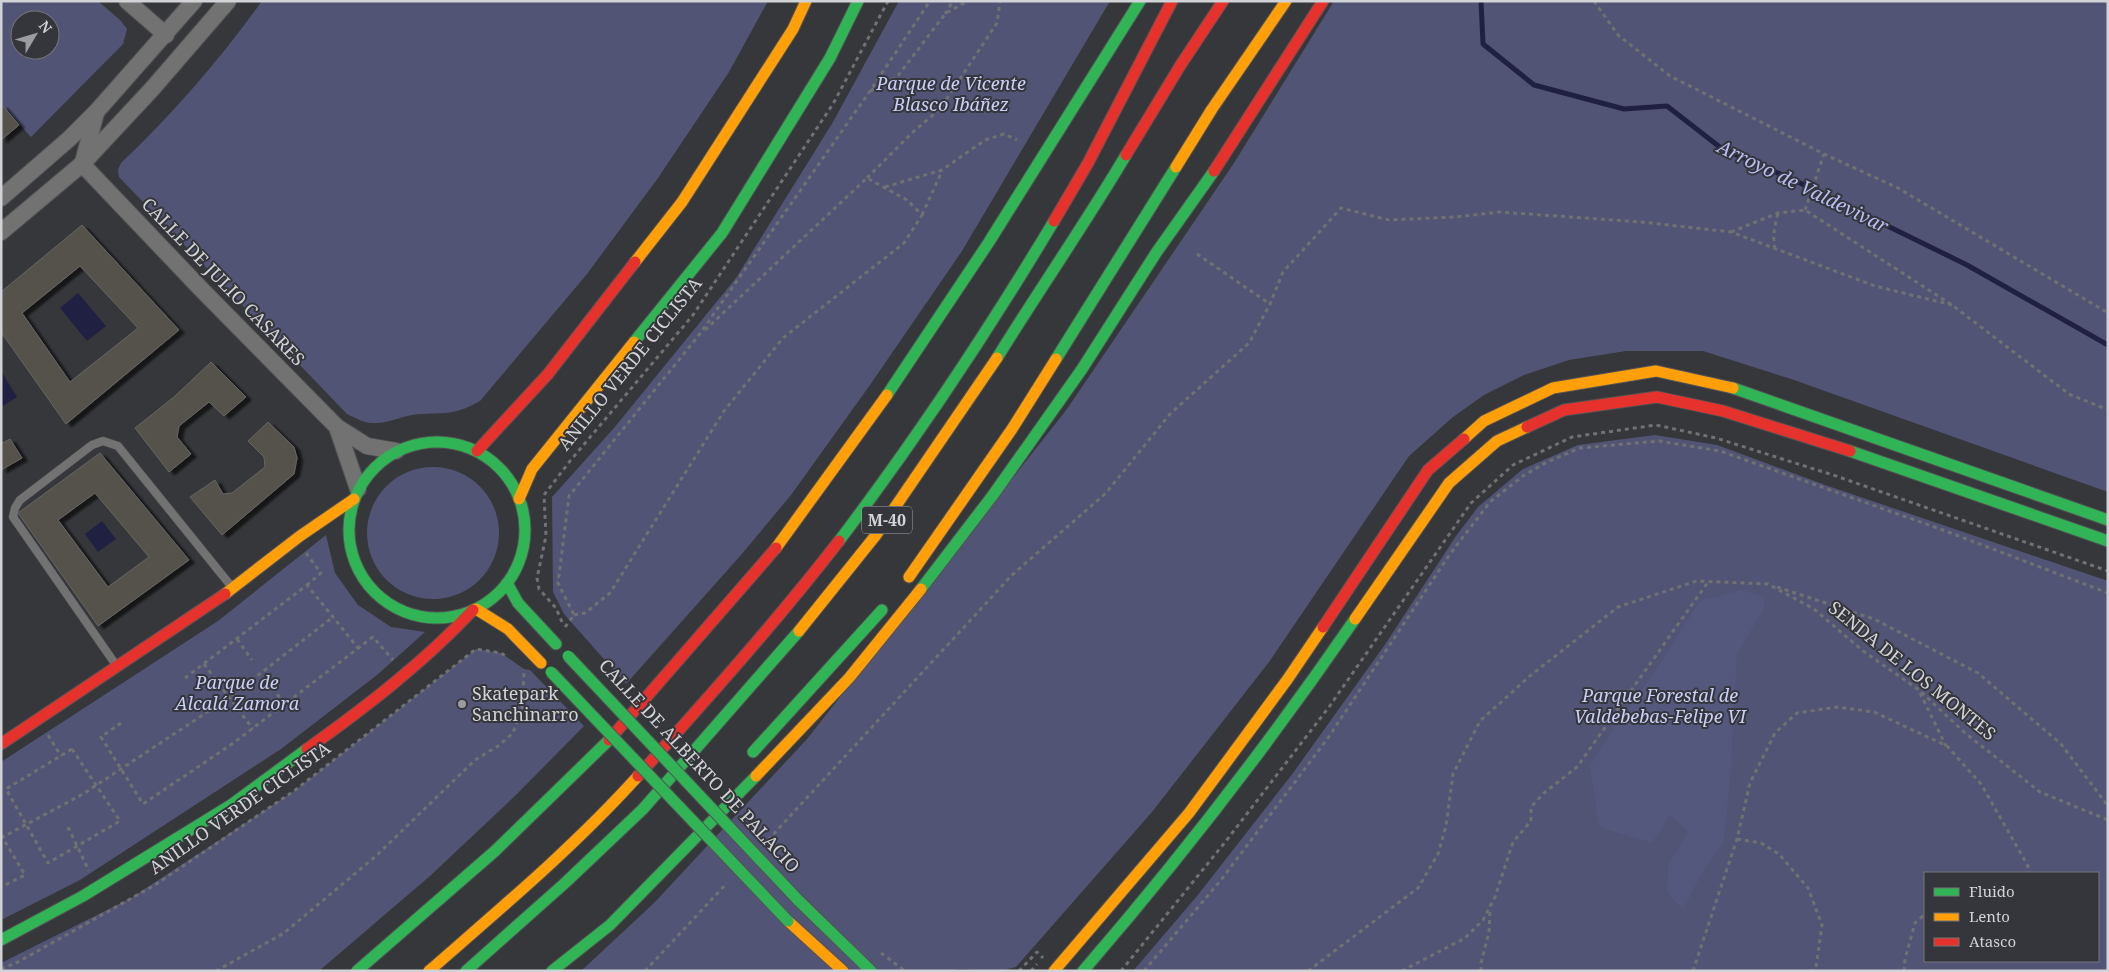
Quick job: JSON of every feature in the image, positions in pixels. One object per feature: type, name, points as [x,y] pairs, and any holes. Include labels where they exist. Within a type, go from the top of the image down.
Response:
[{"type":"main road","points":[[477,451],[548,374],[682,202],[793,29],[806,1]]},
{"type":"main road","points":[[519,499],[532,469],[722,234],[830,58],[858,1]]},
{"type":"main road","points":[[1064,120],[1128,1]]},
{"type":"main road","points":[[357,971],[496,851],[620,729],[772,552],[846,453],[914,356],[989,242],[1140,1]]},
{"type":"main road","points":[[429,971],[520,892],[622,794],[719,686],[799,590],[886,479],[1011,293],[1088,163],[1172,1]]},
{"type":"main road","name":"M-40","points":[[466,971],[565,883],[643,808],[803,626],[876,535],[980,386],[1048,276],[1091,213],[1180,66],[1223,1]]},
{"type":"main road","name":"M-40","points":[[901,589],[1012,430],[1212,109],[1286,1]]},
{"type":"main road","points":[[552,971],[610,924],[749,782],[849,678],[916,596],[993,495],[1082,368],[1156,253],[1204,186],[1323,1]]},
{"type":"main road","points":[[1054,971],[1193,806],[1287,680],[1428,470],[1484,421],[1553,388],[1656,371],[1728,386],[2108,520]]},
{"type":"main road","points":[[1083,971],[1124,924],[1204,824],[1306,690],[1449,483],[1497,441],[1564,410],[1657,397],[1723,410],[1842,448],[2108,541]]},
{"type":"main road","points":[[1,744],[233,588],[356,494],[374,467],[396,451],[422,442],[450,442],[477,451],[495,464],[509,480],[519,499],[524,521],[524,542],[518,564],[507,582],[493,597],[475,609],[451,633],[374,701],[231,805],[97,888],[1,940]]},
{"type":"main road","points":[[356,494],[349,522],[350,544],[357,566],[369,586],[380,596],[406,612],[429,617],[452,616],[475,609],[508,630],[541,668],[788,921],[843,971]]},
{"type":"main road","name":"CALLE DE ALBERTO DE PALACIO","points":[[507,582],[518,603],[556,644]]},
{"type":"main road","points":[[749,757],[888,603]]},
{"type":"main road","name":"CALLE DE ALBERTO DE PALACIO","points":[[568,656],[798,900],[871,971]]},
{"type":"main road","points":[[683,831],[716,794]]},
{"type":"main road","points":[[542,971],[568,944]]},
{"type":"street","points":[[127,1],[166,35]]},
{"type":"street","points":[[1,198],[69,139],[97,111],[194,1]]},
{"type":"street","points":[[1,232],[82,164],[152,89],[228,1]]},
{"type":"street","points":[[82,164],[97,111]]},
{"type":"street","name":"CALLE DE JULIO CASARES","points":[[82,164],[202,290],[337,427],[367,446],[396,451]]},
{"type":"street","name":"CALLE DE JULIO CASARES","points":[[337,427],[356,494]]},
{"type":"street","name":"CALLE DE ALBERTO DE PALACIO","points":[[556,644],[568,656]]},
{"type":"lane","points":[[117,667],[12,517],[20,500],[92,445],[103,441],[118,446],[233,588]]},
{"type":"path","name":"ANILLO VERDE CICLISTA","points":[[574,615],[564,628],[556,608],[539,589],[537,578],[546,536],[544,495],[570,461],[693,315],[833,104],[888,1]]},
{"type":"path","points":[[930,1],[870,91],[700,335],[569,496],[558,583],[574,615],[584,613],[610,593],[724,410],[783,338],[904,243],[922,215],[942,170]]},
{"type":"path","points":[[870,91],[896,77],[953,1]]},
{"type":"path","points":[[945,14],[967,1]]},
{"type":"path","points":[[700,335],[867,178],[913,132],[940,109],[997,23],[1000,1]]},
{"type":"path","points":[[1594,1],[1618,36],[1670,76],[1824,154],[1898,188],[2009,252],[2108,313]]},
{"type":"path","points":[[885,187],[942,170],[986,140],[1004,134],[1017,140]]},
{"type":"path","points":[[1805,210],[1824,154]]},
{"type":"path","points":[[867,178],[907,200],[922,215]]},
{"type":"path","points":[[761,847],[1012,575],[1106,493],[1170,414],[1249,343],[1270,304],[1282,272],[1341,208],[1389,220],[1455,217],[1500,212],[1641,222],[1731,232],[1876,286],[1952,305]]},
{"type":"path","points":[[1731,232],[1778,213],[1805,210],[1952,305],[2069,394],[2108,410]]},
{"type":"path","points":[[1775,248],[1774,234],[1778,213]]},
{"type":"path","points":[[1197,254],[1270,304]]},
{"type":"path","points":[[1121,971],[1226,842],[1329,707],[1471,503],[1513,465],[1572,438],[1656,426],[1716,438],[1833,475],[2108,572]]},
{"type":"path","points":[[1144,971],[1221,880],[1328,738],[1450,554],[1490,502],[1523,476],[1547,462],[1580,448],[1660,441],[1720,451],[1943,530],[2108,593]]},
{"type":"path","points":[[185,678],[321,573],[296,539]]},
{"type":"path","name":"SENDA DE LOS MONTES","points":[[1308,971],[1418,888],[1438,854],[1446,826],[1453,774],[1480,721],[1531,675],[1618,607],[1697,581],[1768,584],[1814,609],[1863,651],[1919,690],[1965,733],[2040,792],[2108,820]]},
{"type":"path","points":[[1402,971],[1465,938],[1483,920],[1490,906],[1513,842],[1531,821],[1531,807],[1544,793],[1577,767],[1708,582]]},
{"type":"path","points":[[1768,584],[1874,619],[1978,673],[2061,744],[2108,806]]},
{"type":"path","points":[[307,585],[358,648]]},
{"type":"path","points":[[1,887],[25,875],[2,837],[97,785],[230,697],[333,617]]},
{"type":"path","points":[[121,723],[100,738],[143,804],[253,729],[373,637],[404,674]]},
{"type":"path","points":[[237,639],[252,660]]},
{"type":"path","name":"ANILLO VERDE CICLISTA","points":[[1,969],[18,962],[155,885],[294,791],[476,649],[501,653],[508,658]]},
{"type":"path","points":[[204,664],[253,729]]},
{"type":"path","points":[[216,971],[284,934],[376,856],[475,760],[498,746],[513,733],[522,709],[524,669],[541,668]]},
{"type":"path","points":[[272,688],[285,704]]},
{"type":"path","points":[[1919,690],[1947,746],[1981,784],[2028,866],[2028,872]]},
{"type":"path","points":[[1693,971],[1737,839],[1750,783],[1775,732],[1798,713],[1837,707],[1874,712],[1947,746]]},
{"type":"path","points":[[38,719],[61,756]]},
{"type":"path","points":[[72,749],[120,821],[48,863],[6,789],[61,756],[72,749]]},
{"type":"path","points":[[68,827],[97,888]]},
{"type":"path","points":[[1737,839],[1761,843],[1779,854],[1808,888],[1822,925],[1816,967],[1812,971]]},
{"type":"path","points":[[645,971],[728,882]]},
{"type":"path","points":[[1480,971],[1490,932],[1490,906]]},
{"type":"path","points":[[1904,971],[1905,959],[1915,923],[1924,915]]},
{"type":"path","points":[[876,950],[891,959],[905,971]]},
{"type":"path","points":[[1019,971],[1037,952],[1042,958],[1049,950]]},
{"type":"path","points":[[226,971],[230,964]]},
{"type":"path","points":[[1031,971],[1035,966]]},
{"type":"green space","points":[[1,1],[98,1],[121,21],[127,29],[123,44],[31,137],[1,104]]},
{"type":"green space","points":[[262,1],[768,1],[729,72],[658,178],[587,274],[480,401],[453,412],[412,415],[370,423],[347,414],[119,177],[118,170],[121,163],[195,85],[230,44]]},
{"type":"green space","name":"Parque de Vicente Blasco Ibáñez","points":[[899,1],[1110,1],[962,251],[870,385],[791,495],[741,555],[626,684],[564,614],[553,592],[552,497],[614,428],[736,278],[833,122]]},
{"type":"green space","points":[[1334,1],[2108,1],[2108,492],[1794,380],[1703,351],[1626,351],[1569,360],[1524,375],[1484,395],[1453,417],[1409,456],[1269,662],[1152,812],[1016,967],[1001,971],[959,969],[952,971],[581,971],[654,903],[807,739],[1067,409],[1234,163]]},
{"type":"green space","name":"Parque Forestal de Valdebebas-Felipe VI","points":[[1655,435],[1717,445],[1828,486],[2108,581],[2108,971],[1133,971],[1197,896],[1293,773],[1384,646],[1456,536],[1478,507],[1523,469],[1578,445]]},
{"type":"green space","points":[[433,467],[446,468],[458,472],[480,486],[494,508],[498,520],[498,546],[494,558],[480,580],[458,594],[446,598],[433,599],[420,598],[408,594],[386,580],[372,558],[368,546],[367,533],[368,520],[372,508],[386,486],[408,472],[420,468]]},
{"type":"green space","name":"Parque de Alcalá Zamora","points":[[326,535],[335,573],[358,605],[391,627],[425,632],[377,675],[281,749],[80,880],[1,920],[1,762],[218,621]]},
{"type":"green space","points":[[1741,590],[1764,597],[1765,607],[1737,653],[1730,781],[1724,841],[1699,878],[1683,910],[1667,892],[1668,865],[1688,832],[1670,815],[1652,843],[1599,827],[1590,766],[1622,715],[1645,686],[1700,601]]},
{"type":"green space","points":[[476,649],[501,653],[524,669],[530,670],[584,726],[516,795],[430,876],[319,971],[1,971],[1,963],[131,898],[294,791]]},
{"type":"shaded area","points":[[78,293],[106,326],[87,341],[60,308]]},
{"type":"shaded area","points":[[1,371],[17,397],[3,406],[1,403]]},
{"type":"shaded area","points":[[102,521],[116,539],[98,552],[85,534]]},
{"type":"building","points":[[1,106],[19,125],[1,140]]},
{"type":"building","points":[[82,225],[179,330],[66,424],[1,332],[1,292]],"holes":[[[80,266],[138,328],[70,382],[22,313]]]},
{"type":"building","points":[[211,362],[246,397],[224,416],[209,402],[179,426],[177,437],[191,454],[169,472],[135,428],[174,397]]},
{"type":"building","points":[[268,422],[294,447],[297,458],[294,474],[222,535],[190,497],[215,480],[223,494],[232,493],[265,467],[264,457],[248,441]]},
{"type":"building","points":[[10,439],[22,458],[1,470],[1,440],[3,443]]},
{"type":"building","points":[[100,453],[189,560],[98,626],[18,513]],"holes":[[[95,493],[149,557],[108,587],[58,520]]]},
{"type":"waterway","name":"Arroyo de Valdevivar","points":[[1481,1],[1483,44],[1534,85],[1624,109],[1667,106],[1721,148],[1796,181],[1967,265],[2108,345]]},
{"type":"traffic: fast","points":[[634,342],[722,233],[830,58],[858,1]]},
{"type":"traffic: fast","points":[[887,395],[989,242],[1140,1]]},
{"type":"traffic: fast","points":[[997,358],[1126,155]]},
{"type":"traffic: fast","points":[[1056,359],[1176,167]]},
{"type":"traffic: fast","points":[[921,589],[993,495],[1082,369],[1156,253],[1214,171]]},
{"type":"traffic: fast","points":[[839,541],[951,384],[1004,303],[1054,221]]},
{"type":"traffic: fast","points":[[1733,388],[2108,520]]},
{"type":"traffic: fast","points":[[437,442],[471,449],[493,462],[505,474],[518,496],[525,530],[518,564],[505,586],[493,598],[471,611],[437,618],[403,611],[381,598],[369,586],[356,564],[349,530],[356,496],[369,474],[381,462],[403,449],[437,442]]},
{"type":"traffic: fast","points":[[1850,451],[2108,541]]},
{"type":"traffic: fast","points":[[507,583],[518,603],[556,644]]},
{"type":"traffic: fast","points":[[753,752],[882,610]]},
{"type":"traffic: fast","points":[[1083,971],[1190,843],[1291,710],[1355,619]]},
{"type":"traffic: fast","points":[[466,971],[565,883],[643,809],[799,631]]},
{"type":"traffic: fast","points":[[568,656],[798,900]]},
{"type":"traffic: fast","points":[[551,672],[788,921]]},
{"type":"traffic: fast","points":[[357,971],[495,851],[609,740]]},
{"type":"traffic: fast","points":[[1,940],[83,896],[231,805],[307,749]]},
{"type":"traffic: fast","points":[[552,971],[610,925],[756,776]]},
{"type":"traffic: fast","points":[[798,900],[871,971]]},
{"type":"traffic: slow","points":[[635,262],[682,202],[793,29],[806,1]]},
{"type":"traffic: slow","points":[[1176,167],[1212,109],[1286,1]]},
{"type":"traffic: slow","points":[[519,499],[532,469],[634,342]]},
{"type":"traffic: slow","points":[[799,631],[876,535],[997,358]]},
{"type":"traffic: slow","points":[[909,577],[1012,429],[1056,359]]},
{"type":"traffic: slow","points":[[1464,439],[1484,421],[1553,388],[1656,371],[1733,388]]},
{"type":"traffic: slow","points":[[776,548],[887,395]]},
{"type":"traffic: slow","points":[[1355,619],[1449,483],[1497,441],[1527,427]]},
{"type":"traffic: slow","points":[[225,594],[300,536],[354,499]]},
{"type":"traffic: slow","points":[[756,776],[849,678],[921,589]]},
{"type":"traffic: slow","points":[[476,609],[508,629],[541,663]]},
{"type":"traffic: slow","points":[[1054,971],[1189,813],[1287,680],[1323,627]]},
{"type":"traffic: slow","points":[[429,971],[563,852],[638,776]]},
{"type":"traffic: slow","points":[[788,921],[843,971]]},
{"type":"traffic: jam","points":[[1054,221],[1088,163],[1172,1]]},
{"type":"traffic: jam","points":[[1126,155],[1180,66],[1223,1]]},
{"type":"traffic: jam","points":[[1214,171],[1323,1]]},
{"type":"traffic: jam","points":[[477,451],[548,374],[635,262]]},
{"type":"traffic: jam","points":[[1527,427],[1564,410],[1657,397],[1723,411],[1850,451]]},
{"type":"traffic: jam","points":[[1323,627],[1428,470],[1464,439]]},
{"type":"traffic: jam","points":[[638,776],[766,631],[839,541]]},
{"type":"traffic: jam","points":[[609,740],[776,548]]},
{"type":"traffic: jam","points":[[1,744],[225,594]]},
{"type":"traffic: jam","points":[[307,749],[393,684],[473,610]]},
{"type":"place","name":"Skatepark Sanchinarro","points":[[462,704]]}]
